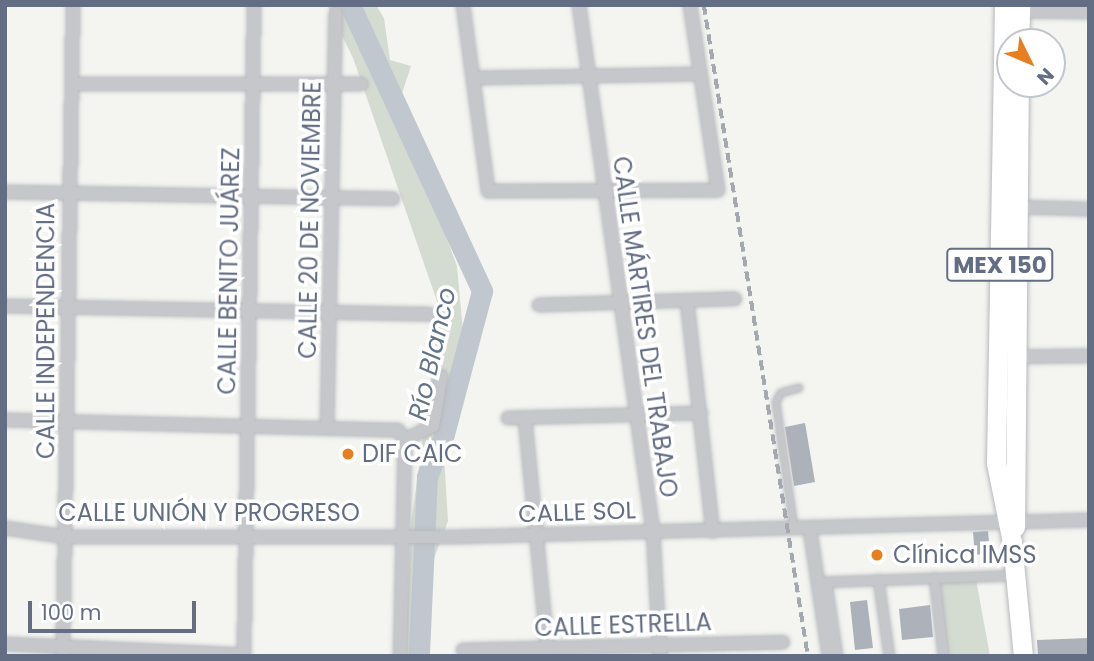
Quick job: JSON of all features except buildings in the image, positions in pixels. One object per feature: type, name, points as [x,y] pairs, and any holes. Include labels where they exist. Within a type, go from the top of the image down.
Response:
[{"type":"main road","points":[[1012,8],[1016,28]]},
{"type":"main road","name":"MEX 150","points":[[1012,8],[1011,529],[1023,656]]},
{"type":"main road","name":"MEX 150","points":[[1011,529],[996,463],[1018,98]]},
{"type":"street","name":"CALLE INDEPENDENCIA","points":[[63,653],[69,421],[66,192],[73,5]]},
{"type":"street","name":"CALLE BENITO JUÁREZ","points":[[244,656],[248,538],[254,5]]},
{"type":"street","points":[[463,5],[488,191],[604,188],[718,190],[690,5]]},
{"type":"street","name":"CALLE MÁRTIRES DEL TRABAJO","points":[[579,5],[653,531],[660,650]]},
{"type":"street","points":[[1012,8],[1089,12]]},
{"type":"street","name":"CALLE 20 DE NOVIEMBRE","points":[[327,427],[336,14]]},
{"type":"street","points":[[473,78],[699,74]]},
{"type":"street","points":[[72,84],[253,80],[361,84]]},
{"type":"street","points":[[5,192],[393,199]]},
{"type":"street","points":[[1010,207],[1089,209]]},
{"type":"street","points":[[539,305],[735,299]]},
{"type":"street","points":[[687,301],[713,532]]},
{"type":"street","points":[[5,306],[430,314]]},
{"type":"street","points":[[1013,356],[1089,356]]},
{"type":"street","points":[[6,422],[327,427],[404,437],[433,426],[441,377]]},
{"type":"street","points":[[508,418],[701,413]]},
{"type":"street","points":[[525,419],[538,533],[547,652]]},
{"type":"street","points":[[400,656],[407,535],[404,437]]},
{"type":"street","name":"CALLE SOL","points":[[407,535],[452,537],[653,531],[1011,529],[1089,520]]},
{"type":"street","name":"CALLE UNIÓN Y PROGRESO","points":[[5,528],[66,537],[407,535]]},
{"type":"street","points":[[810,530],[837,656]]},
{"type":"street","points":[[822,582],[1015,575]]},
{"type":"street","points":[[934,577],[943,656]]},
{"type":"street","points":[[878,579],[889,656]]},
{"type":"street","points":[[822,582],[829,656]]},
{"type":"street","name":"CALLE ESTRELLA","points":[[463,650],[660,650],[783,642]]},
{"type":"street","points":[[5,644],[63,653],[244,656]]},
{"type":"lane","points":[[790,530],[776,402],[781,393],[799,388]]},
{"type":"shaded area","points":[[327,5],[376,5],[384,18],[390,60],[411,66],[398,106],[457,266],[465,352],[443,439],[448,521],[428,575],[422,656],[405,656],[411,525],[440,310],[353,58]]},
{"type":"shaded area","points":[[976,579],[990,656],[948,656],[938,581]]},
{"type":"waterway","name":"Río Blanco","points":[[350,5],[482,291],[442,441],[427,477],[419,656]]},
{"type":"railway","points":[[704,5],[808,656]]},
{"type":"place","name":"DIF CAIC","points":[[348,454]]},
{"type":"place","name":"Clínica IMSS","points":[[877,555]]}]
